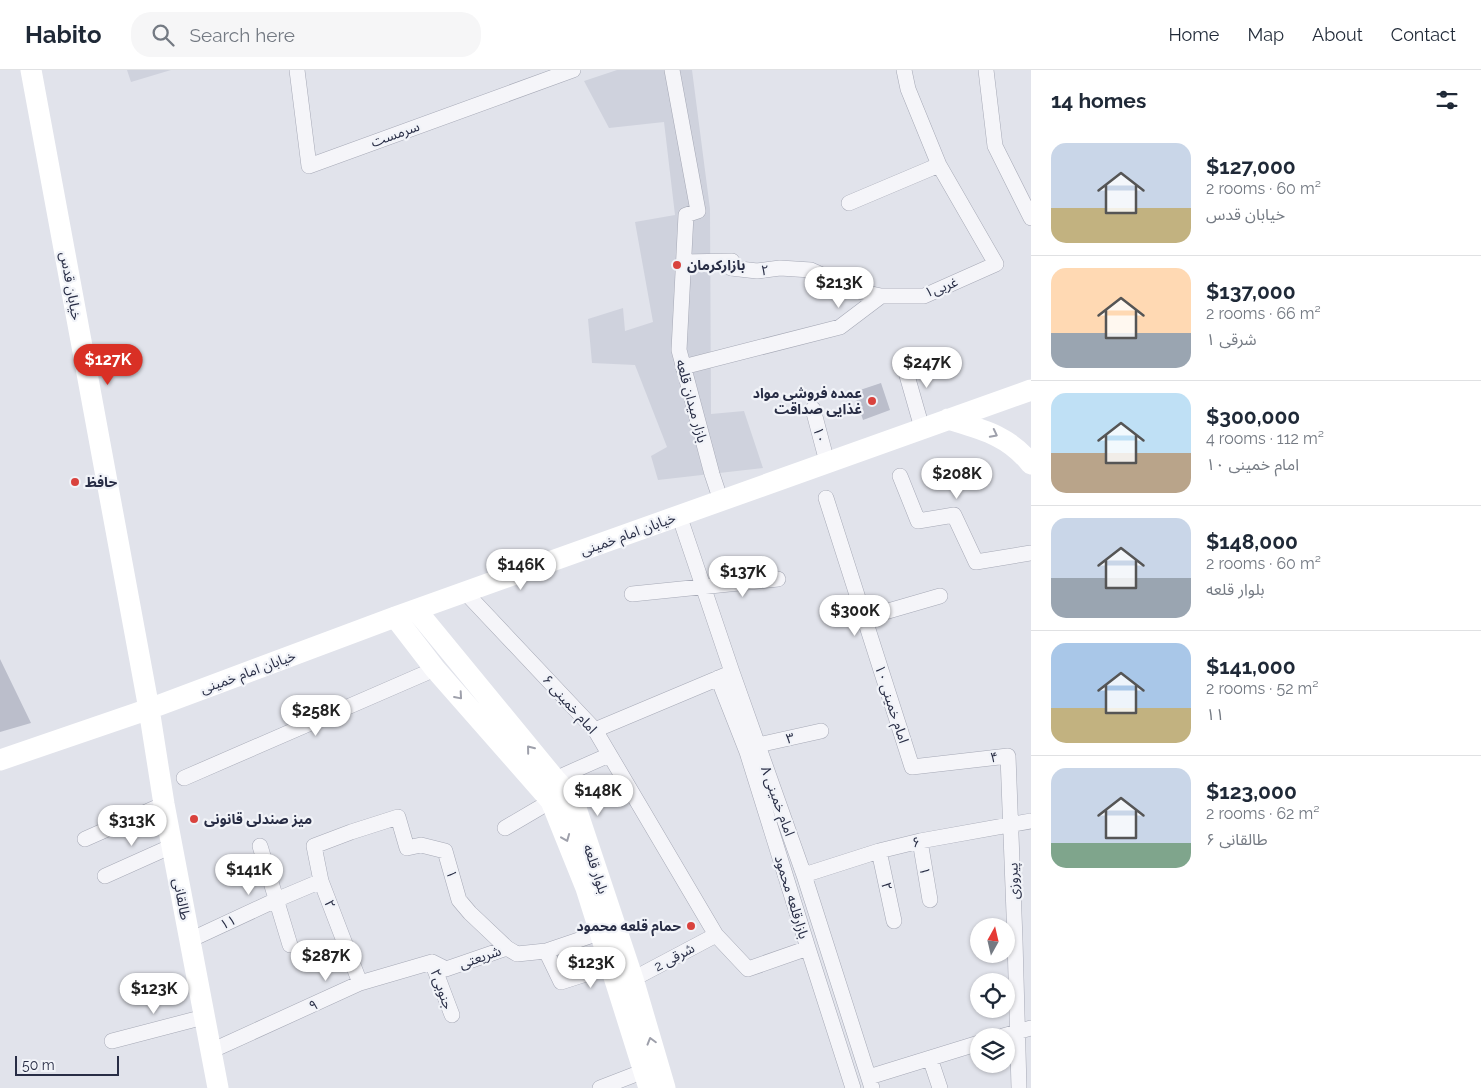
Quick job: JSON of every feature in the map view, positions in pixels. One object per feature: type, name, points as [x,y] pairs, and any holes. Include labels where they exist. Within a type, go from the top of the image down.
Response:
[{"type":"main road","name":"خیابان قدس","points":[[31,70],[149,709]]},
{"type":"main road","name":"خیابان امام خمینی","points":[[0,760],[149,709],[395,617],[1031,390]]},
{"type":"main road","points":[[948,419],[995,435],[1019,449],[1031,464]]},
{"type":"main road","name":"بلوار قلعه","points":[[416,610],[555,779],[573,798],[633,979],[665,1088]]},
{"type":"main road","name":"بلوار قلعه","points":[[395,617],[435,669],[551,801],[586,888],[646,1080]]},
{"type":"main road","name":"طالقانی","points":[[149,709],[164,804],[218,1088]]},
{"type":"street","name":"سرمست","points":[[297,70],[309,166],[572,70]]},
{"type":"street","name":"بازار میدان قلعه","points":[[672,70],[698,211],[686,215],[679,350],[712,474],[722,501]]},
{"type":"street","name":"غربی۱","points":[[881,296],[924,296],[996,264],[938,165],[908,89],[904,70]]},
{"type":"street","points":[[986,70],[995,146],[1031,218]]},
{"type":"street","points":[[848,203],[938,165]]},
{"type":"street","name":"۲","points":[[684,262],[732,260],[731,268],[757,271],[780,268],[811,270],[858,291],[881,296]]},
{"type":"street","points":[[683,367],[840,327],[881,296]]},
{"type":"street","points":[[902,358],[922,428]]},
{"type":"street","name":"۱۰","points":[[813,409],[827,462]]},
{"type":"street","points":[[900,476],[918,521],[954,515],[976,562],[1031,553]]},
{"type":"street","name":"امام خمینی ۱۰","points":[[826,498],[912,767]]},
{"type":"street","name":"امام خمینی ۸","points":[[679,515],[804,875],[870,1082]]},
{"type":"street","points":[[632,594],[778,579]]},
{"type":"street","name":"امام خمینی ۶","points":[[465,592],[595,730],[716,935],[748,968],[808,948]]},
{"type":"street","points":[[864,618],[940,596]]},
{"type":"street","points":[[184,778],[435,669]]},
{"type":"street","points":[[595,730],[732,672]]},
{"type":"street","name":"بازارقلعه محمود","points":[[718,678],[747,752],[853,1088]]},
{"type":"street","name":"۳","points":[[758,745],[821,731]]},
{"type":"street","points":[[555,779],[609,755]]},
{"type":"street","name":"۴","points":[[912,767],[1008,756],[1011,824]]},
{"type":"street","points":[[506,828],[551,801]]},
{"type":"street","points":[[84,838],[164,804]]},
{"type":"street","name":"۲","points":[[360,983],[321,881],[314,846],[398,817]]},
{"type":"street","name":"۱","points":[[398,817],[407,848],[421,845],[445,851],[459,900],[507,948]]},
{"type":"street","name":"۶","points":[[804,875],[879,851],[920,841],[1031,821]]},
{"type":"street","name":"پیروزی","points":[[1011,824],[1011,918]]},
{"type":"street","name":"۱","points":[[920,841],[930,900]]},
{"type":"street","points":[[105,876],[172,846]]},
{"type":"street","points":[[260,846],[290,945]]},
{"type":"street","name":"۲","points":[[879,851],[894,921]]},
{"type":"street","name":"۱۱","points":[[190,940],[321,881]]},
{"type":"street","name":"شریعتی","points":[[439,966],[507,948],[517,954],[546,951],[599,932]]},
{"type":"street","name":"2 شرقی","points":[[633,979],[716,935]]},
{"type":"street","points":[[546,951],[561,982],[611,966]]},
{"type":"street","name":"پیروزی","points":[[1012,963],[1019,1088]]},
{"type":"street","name":"۹","points":[[211,1051],[360,983],[439,966]]},
{"type":"street","name":"جنوبی۲","points":[[439,966],[452,1015]]},
{"type":"street","points":[[112,1041],[204,1017]]},
{"type":"street","points":[[870,1082],[930,1058],[970,1047]]},
{"type":"street","points":[[930,1058],[940,1088]]},
{"type":"street","points":[[600,1088],[646,1080]]},
{"type":"shaded area","points":[[127,70],[171,70],[131,82]]},
{"type":"shaded area","name":"بازارکرمان","points":[[617,70],[692,70],[710,209],[711,414],[744,411],[763,468],[658,480],[651,456],[667,447],[635,365],[592,363],[588,319],[623,308],[625,331],[653,322],[635,222],[675,215],[664,122],[609,128],[584,81]]},
{"type":"building","name":"عمده فروشی مواد غذایی صداقت","points":[[881,383],[890,410],[863,420],[854,392]]},
{"type":"building","points":[[0,659],[31,723],[0,732]]},
{"type":"place","name":"بازارکرمان","points":[[677,265]]},
{"type":"place","name":"عمده فروشی مواد غذایی صداقت","points":[[872,401]]},
{"type":"place","name":"حافظ","points":[[75,482]]},
{"type":"place","name":"میز صندلی قانونی","points":[[194,819]]},
{"type":"place","name":"حمام قلعه محمود","points":[[691,926]]}]
